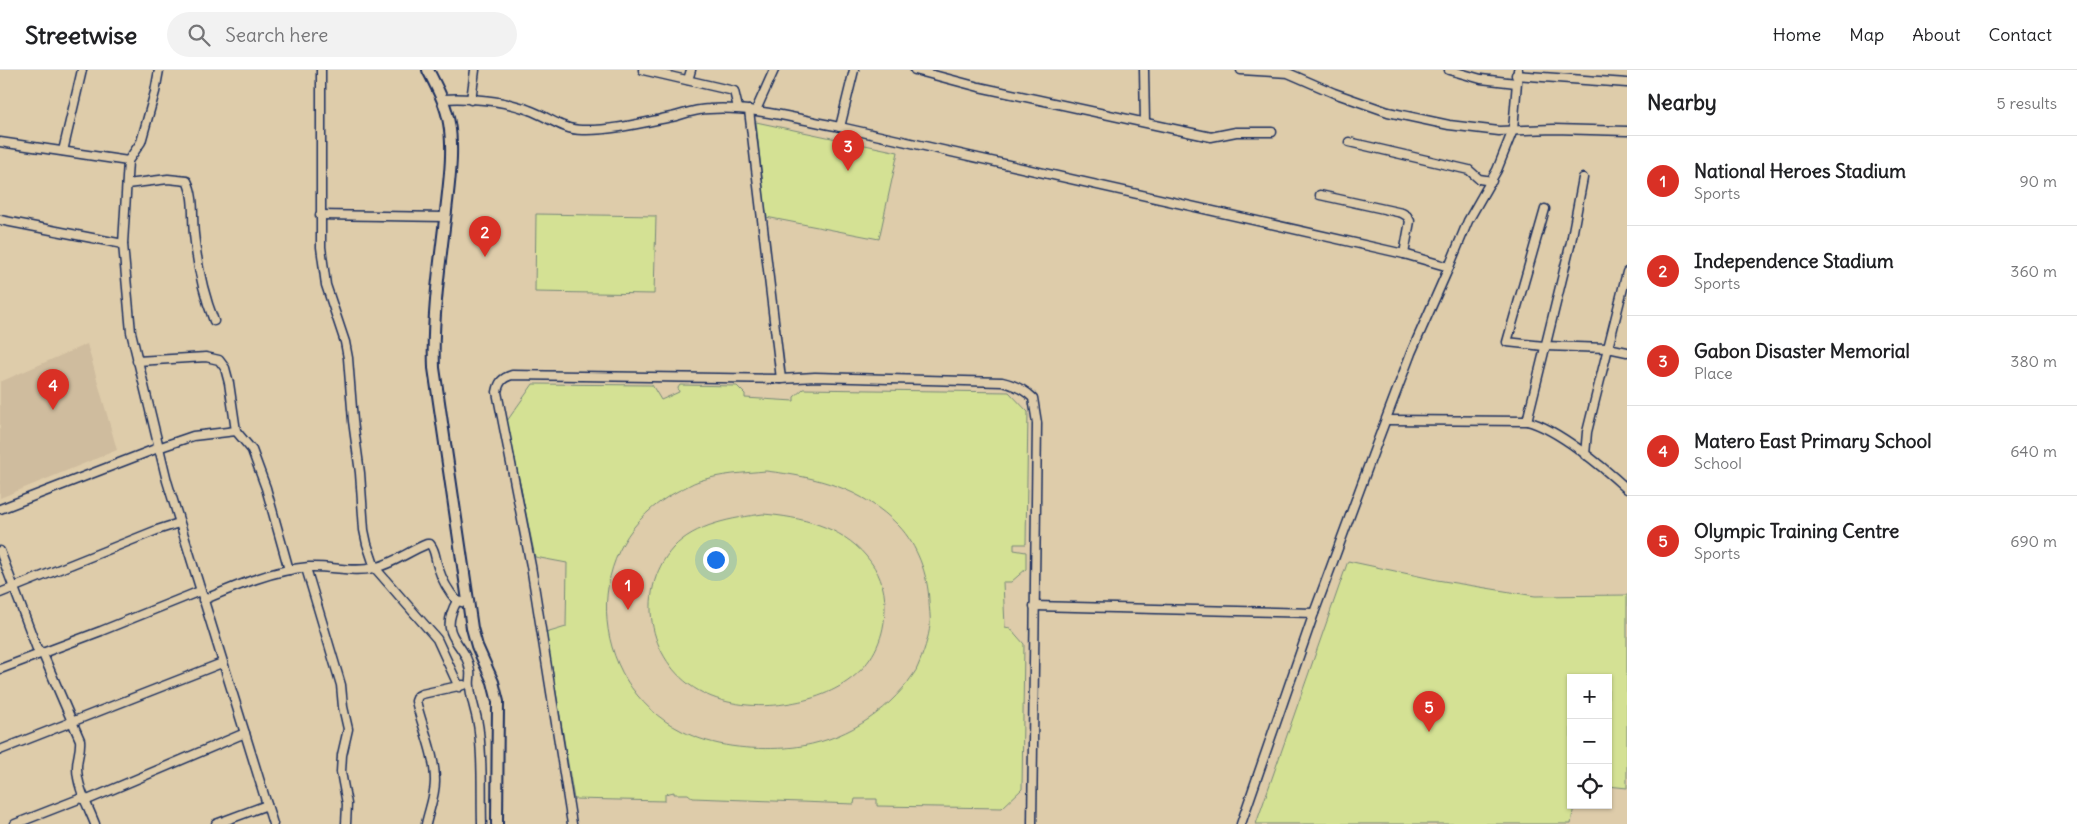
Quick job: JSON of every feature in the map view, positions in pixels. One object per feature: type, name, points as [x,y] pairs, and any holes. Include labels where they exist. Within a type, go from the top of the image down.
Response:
[{"type":"street","points":[[63,151],[82,70]]},
{"type":"street","points":[[159,70],[141,142],[128,160],[123,244],[131,332],[158,448],[222,663],[273,824]]},
{"type":"street","points":[[320,70],[321,247],[326,285],[345,342],[348,358],[364,530],[375,568],[437,639],[446,655],[459,687]]},
{"type":"street","points":[[428,70],[443,99],[450,125],[450,153],[434,330],[434,368],[443,437],[460,536],[462,602],[477,646],[493,682],[498,702],[497,824]]},
{"type":"street","points":[[471,100],[475,70]]},
{"type":"street","points":[[643,70],[734,91],[738,108]]},
{"type":"street","points":[[688,80],[691,70]]},
{"type":"street","points":[[774,70],[752,110],[781,379]]},
{"type":"street","points":[[840,127],[854,70]]},
{"type":"street","points":[[915,70],[979,87],[1211,137],[1236,132],[1272,132]]},
{"type":"street","points":[[1144,70],[1146,122]]},
{"type":"street","points":[[1241,70],[1288,73],[1334,93],[1388,112],[1419,119],[1476,128],[1627,131]]},
{"type":"street","points":[[1449,70],[1481,80],[1516,76],[1627,83]]},
{"type":"street","points":[[1241,824],[1314,612],[1411,353],[1468,221],[1492,181],[1512,130],[1516,76]]},
{"type":"street","points":[[443,99],[457,98],[516,106],[565,127],[581,130],[612,127],[707,109],[738,108],[752,110],[840,127],[1404,254],[1448,267]]},
{"type":"street","points":[[0,142],[128,160]]},
{"type":"street","points":[[1349,142],[1469,170],[1479,179],[1492,181]]},
{"type":"street","points":[[1527,421],[1571,242],[1583,178]]},
{"type":"street","points":[[128,184],[168,179],[187,181],[191,189],[199,270],[214,321]]},
{"type":"street","points":[[1320,195],[1402,213],[1407,216],[1410,221],[1404,254]]},
{"type":"street","points":[[1545,209],[1506,342],[1544,346],[1608,348],[1627,352]]},
{"type":"street","points":[[320,215],[445,217]]},
{"type":"street","points":[[0,220],[123,244]]},
{"type":"street","points":[[1585,455],[1587,432],[1627,272]]},
{"type":"street","points":[[137,361],[206,357],[219,360],[229,383],[236,431],[252,450],[274,513],[289,570]]},
{"type":"street","points":[[572,824],[520,500],[497,392],[499,383],[504,378],[512,375],[781,379],[815,377],[1002,382],[1015,385],[1030,394],[1034,398],[1036,405],[1032,824]]},
{"type":"street","points":[[1386,420],[1527,421],[1540,424],[1585,455],[1627,489]]},
{"type":"street","points":[[0,509],[158,448],[204,433],[236,431]]},
{"type":"street","points":[[0,593],[157,530],[180,523]]},
{"type":"street","points":[[203,600],[289,570],[321,567],[356,570],[375,568],[421,546],[430,544],[434,550],[443,581],[449,592],[462,602]]},
{"type":"street","points":[[0,551],[41,653],[80,740],[81,751],[77,769],[84,799],[95,824]]},
{"type":"street","points":[[306,568],[341,684],[343,707],[348,729],[342,755],[341,772],[346,804],[346,824]]},
{"type":"street","points":[[0,669],[200,591]]},
{"type":"street","points":[[462,602],[450,617],[449,624],[452,636],[468,662],[470,671],[469,683],[480,734],[482,824]]},
{"type":"street","points":[[1034,606],[1314,612]]},
{"type":"street","points":[[0,750],[222,663]]},
{"type":"street","points":[[426,824],[435,790],[435,773],[428,740],[416,701],[418,696],[422,694],[459,687],[469,683]]},
{"type":"street","points":[[15,824],[84,799],[245,733]]},
{"type":"street","points":[[216,824],[267,806]]},
{"type":"shaded area","points":[[87,344],[117,450],[0,498],[0,382]]},
{"type":"green space","points":[[756,122],[898,152],[879,239],[766,217]]},
{"type":"green space","points":[[536,214],[656,216],[654,294],[535,292]]},
{"type":"green space","points":[[533,384],[652,385],[661,400],[679,392],[678,388],[680,385],[737,386],[745,394],[745,398],[794,401],[794,397],[803,389],[1009,392],[1028,412],[1026,544],[1014,544],[1014,550],[1026,552],[1026,569],[1011,582],[1003,582],[1005,627],[1010,628],[1024,644],[1022,789],[1002,808],[877,806],[877,799],[855,799],[854,804],[693,798],[688,794],[674,794],[674,792],[665,794],[665,801],[574,799],[546,633],[566,627],[567,563],[535,557],[507,421]],"holes":[[[766,471],[821,481],[854,493],[870,502],[899,526],[911,542],[924,571],[928,591],[930,622],[926,646],[916,670],[896,696],[869,719],[837,736],[803,746],[785,748],[745,748],[706,741],[682,731],[650,709],[627,680],[612,647],[606,612],[610,576],[623,543],[646,514],[678,491],[696,482],[724,475]]]},
{"type":"green space","points":[[763,514],[819,525],[845,537],[856,546],[871,562],[878,573],[884,593],[883,628],[877,646],[868,662],[840,686],[823,694],[784,704],[753,705],[732,703],[703,693],[685,681],[670,666],[660,648],[653,628],[651,607],[653,586],[661,566],[673,548],[692,533],[715,523]]},
{"type":"green space","points":[[1348,561],[1437,580],[1535,596],[1627,595],[1627,788],[1612,786],[1612,674],[1567,674],[1567,809],[1573,809],[1571,824],[1256,824]]},
{"type":"place","name":"Gabon Disaster Memorial","points":[[848,171]]},
{"type":"place","name":"Independence Stadium","points":[[485,257]]},
{"type":"place","name":"Matero East Primary School","points":[[53,410]]},
{"type":"place","name":"National Heroes Stadium","points":[[628,610]]},
{"type":"place","name":"Olympic Training Centre","points":[[1429,732]]}]
